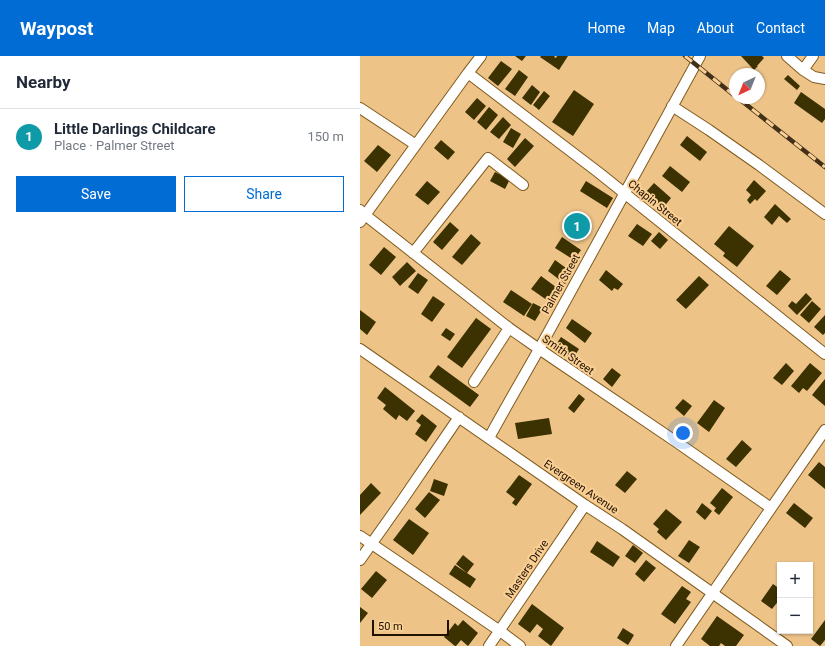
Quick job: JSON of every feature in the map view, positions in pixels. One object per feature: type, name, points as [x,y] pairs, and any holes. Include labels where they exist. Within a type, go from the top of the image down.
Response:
[{"type":"street","points":[[362,216],[481,56]]},
{"type":"street","name":"Palmer Street","points":[[489,438],[700,56]]},
{"type":"street","points":[[787,56],[803,70],[814,77],[825,79]]},
{"type":"street","points":[[803,70],[813,56]]},
{"type":"street","name":"Chapin Street","points":[[468,72],[624,193],[825,354]]},
{"type":"street","points":[[672,106],[753,161],[825,214]]},
{"type":"street","points":[[360,108],[416,145]]},
{"type":"street","points":[[413,253],[488,158],[523,184]]},
{"type":"street","name":"Smith Street","points":[[362,216],[413,253],[509,328],[771,508]]},
{"type":"street","points":[[474,382],[509,328]]},
{"type":"street","name":"Evergreen Avenue","points":[[360,349],[622,529],[787,646]]},
{"type":"street","points":[[360,560],[459,417]]},
{"type":"street","points":[[676,646],[825,430]]},
{"type":"street","name":"Masters Drive","points":[[489,646],[585,505]]},
{"type":"street","points":[[360,536],[520,646]]},
{"type":"building","points":[[515,56],[526,56],[522,61]]},
{"type":"building","points":[[555,56],[554,57],[556,58],[557,56],[568,56],[559,70],[540,57]]},
{"type":"building","points":[[741,56],[762,56],[764,58],[756,68],[752,68]]},
{"type":"building","points":[[501,61],[512,69],[498,86],[488,78]]},
{"type":"building","points":[[519,70],[528,77],[515,96],[505,89]]},
{"type":"building","points":[[788,75],[800,86],[797,90],[784,79]]},
{"type":"building","points":[[532,85],[540,92],[531,105],[522,98]]},
{"type":"building","points":[[574,90],[594,104],[573,136],[552,122]]},
{"type":"building","points":[[544,91],[550,96],[539,110],[533,105]]},
{"type":"building","points":[[801,92],[825,109],[825,119],[822,123],[794,103]]},
{"type":"building","points":[[477,98],[486,106],[474,120],[465,112]]},
{"type":"building","points":[[489,107],[498,115],[486,130],[477,122]]},
{"type":"building","points":[[503,117],[511,125],[499,139],[490,132]]},
{"type":"building","points":[[511,128],[521,134],[513,148],[503,142]]},
{"type":"building","points":[[687,136],[707,152],[700,161],[680,145]]},
{"type":"building","points":[[525,138],[534,146],[515,167],[507,159]]},
{"type":"building","points":[[441,140],[455,152],[448,160],[434,148]]},
{"type":"building","points":[[378,145],[391,155],[377,172],[364,161]]},
{"type":"building","points":[[670,166],[690,182],[682,192],[662,176]]},
{"type":"building","points":[[495,172],[510,179],[505,189],[490,181]]},
{"type":"building","points":[[754,180],[766,191],[757,201],[755,199],[750,204],[747,200],[751,195],[746,190]]},
{"type":"building","points":[[427,181],[440,192],[428,205],[415,195]]},
{"type":"building","points":[[586,181],[613,198],[607,208],[580,191]]},
{"type":"building","points":[[654,183],[671,198],[663,208],[645,193]]},
{"type":"building","points":[[775,204],[791,219],[787,223],[779,216],[772,225],[764,217]]},
{"type":"building","points":[[573,213],[589,221],[581,238],[565,230]]},
{"type":"building","points":[[450,222],[459,230],[442,250],[433,242]]},
{"type":"building","points":[[637,224],[652,234],[643,246],[628,236]]},
{"type":"building","points":[[729,226],[754,246],[737,267],[723,256],[725,253],[714,244]]},
{"type":"building","points":[[659,232],[668,240],[660,249],[651,241]]},
{"type":"building","points":[[471,234],[481,243],[462,265],[452,257]]},
{"type":"building","points":[[562,237],[581,250],[574,260],[555,248]]},
{"type":"building","points":[[384,247],[396,257],[381,275],[369,265]]},
{"type":"building","points":[[555,260],[573,273],[565,284],[548,271]]},
{"type":"building","points":[[407,262],[416,271],[400,286],[392,277]]},
{"type":"building","points":[[606,270],[623,284],[618,290],[614,288],[612,291],[599,280]]},
{"type":"building","points":[[780,270],[791,279],[777,295],[766,286]]},
{"type":"building","points":[[418,273],[428,280],[418,294],[408,287]]},
{"type":"building","points":[[541,276],[560,290],[551,303],[531,289]]},
{"type":"building","points":[[699,276],[709,285],[686,309],[676,300]]},
{"type":"building","points":[[511,290],[532,304],[524,316],[503,302]]},
{"type":"building","points":[[806,293],[812,299],[797,315],[788,306],[792,301],[796,304]]},
{"type":"building","points":[[433,296],[445,304],[432,322],[421,314]]},
{"type":"building","points":[[812,301],[821,309],[809,323],[800,315]]},
{"type":"building","points":[[533,303],[543,308],[535,321],[526,316]]},
{"type":"building","points":[[360,310],[376,322],[367,335],[360,329]]},
{"type":"building","points":[[825,315],[825,333],[823,335],[814,327]]},
{"type":"building","points":[[476,318],[491,329],[462,368],[447,357]]},
{"type":"building","points":[[572,319],[592,333],[585,343],[566,328]]},
{"type":"building","points":[[446,328],[455,334],[450,341],[441,335]]},
{"type":"building","points":[[561,337],[579,349],[572,360],[554,348]]},
{"type":"building","points":[[786,363],[794,371],[782,385],[773,378]]},
{"type":"building","points":[[810,363],[822,373],[807,391],[803,388],[799,393],[791,386]]},
{"type":"building","points":[[438,365],[479,395],[470,407],[429,377]]},
{"type":"building","points":[[612,368],[621,375],[612,387],[603,379]]},
{"type":"building","points":[[825,379],[825,406],[812,395]]},
{"type":"building","points":[[385,387],[415,411],[407,421],[399,415],[396,420],[383,409],[386,405],[377,398]]},
{"type":"building","points":[[579,394],[585,399],[574,413],[568,408]]},
{"type":"building","points":[[683,399],[692,406],[684,416],[675,408]]},
{"type":"building","points":[[714,400],[725,408],[709,432],[697,423]]},
{"type":"building","points":[[422,414],[437,426],[426,442],[415,434],[421,425],[416,421]]},
{"type":"building","points":[[549,418],[552,434],[518,439],[515,423]]},
{"type":"building","points":[[742,440],[752,449],[736,467],[726,459]]},
{"type":"building","points":[[819,462],[825,467],[825,489],[808,475]]},
{"type":"building","points":[[627,471],[637,479],[625,493],[615,485]]},
{"type":"building","points":[[519,475],[532,484],[516,506],[512,503],[515,499],[506,492]]},
{"type":"building","points":[[434,479],[448,484],[444,496],[430,491]]},
{"type":"building","points":[[371,483],[381,493],[360,515],[360,495]]},
{"type":"building","points":[[722,488],[733,497],[719,515],[714,511],[716,508],[710,503]]},
{"type":"building","points":[[429,492],[440,500],[425,518],[415,509]]},
{"type":"building","points":[[702,503],[712,511],[705,520],[696,512]]},
{"type":"building","points":[[794,503],[813,518],[805,528],[786,513]]},
{"type":"building","points":[[666,509],[682,522],[666,540],[657,532],[659,529],[653,524]]},
{"type":"building","points":[[409,519],[429,533],[413,555],[393,540]]},
{"type":"building","points":[[689,540],[700,547],[689,563],[678,556]]},
{"type":"building","points":[[597,541],[620,557],[613,567],[590,552]]},
{"type":"building","points":[[633,545],[643,553],[635,563],[625,556]]},
{"type":"building","points":[[463,555],[474,564],[467,573],[456,564]]},
{"type":"building","points":[[646,560],[656,568],[644,582],[635,574]]},
{"type":"building","points":[[455,565],[476,579],[470,588],[449,574]]},
{"type":"building","points":[[376,571],[387,580],[372,598],[361,589]]},
{"type":"building","points":[[773,584],[777,587],[777,603],[772,609],[761,601]]},
{"type":"building","points":[[682,586],[691,592],[686,599],[691,602],[675,624],[661,614]]},
{"type":"building","points":[[532,604],[564,628],[551,646],[538,636],[543,629],[537,624],[530,633],[518,624]]},
{"type":"building","points":[[360,607],[368,613],[360,623]]},
{"type":"building","points":[[717,616],[744,635],[736,646],[725,646],[721,643],[719,646],[710,646],[701,639]]},
{"type":"building","points":[[463,620],[478,633],[468,646],[461,640],[455,646],[444,637],[455,623],[458,626]]},
{"type":"building","points":[[825,620],[825,640],[820,646],[811,639]]},
{"type":"building","points":[[623,628],[634,635],[628,645],[617,638]]},
{"type":"railway","points":[[685,56],[729,91]]},
{"type":"railway","points":[[746,104],[825,167]]},
{"type":"place","name":"Little Darlings Childcare","points":[[577,226]]}]
